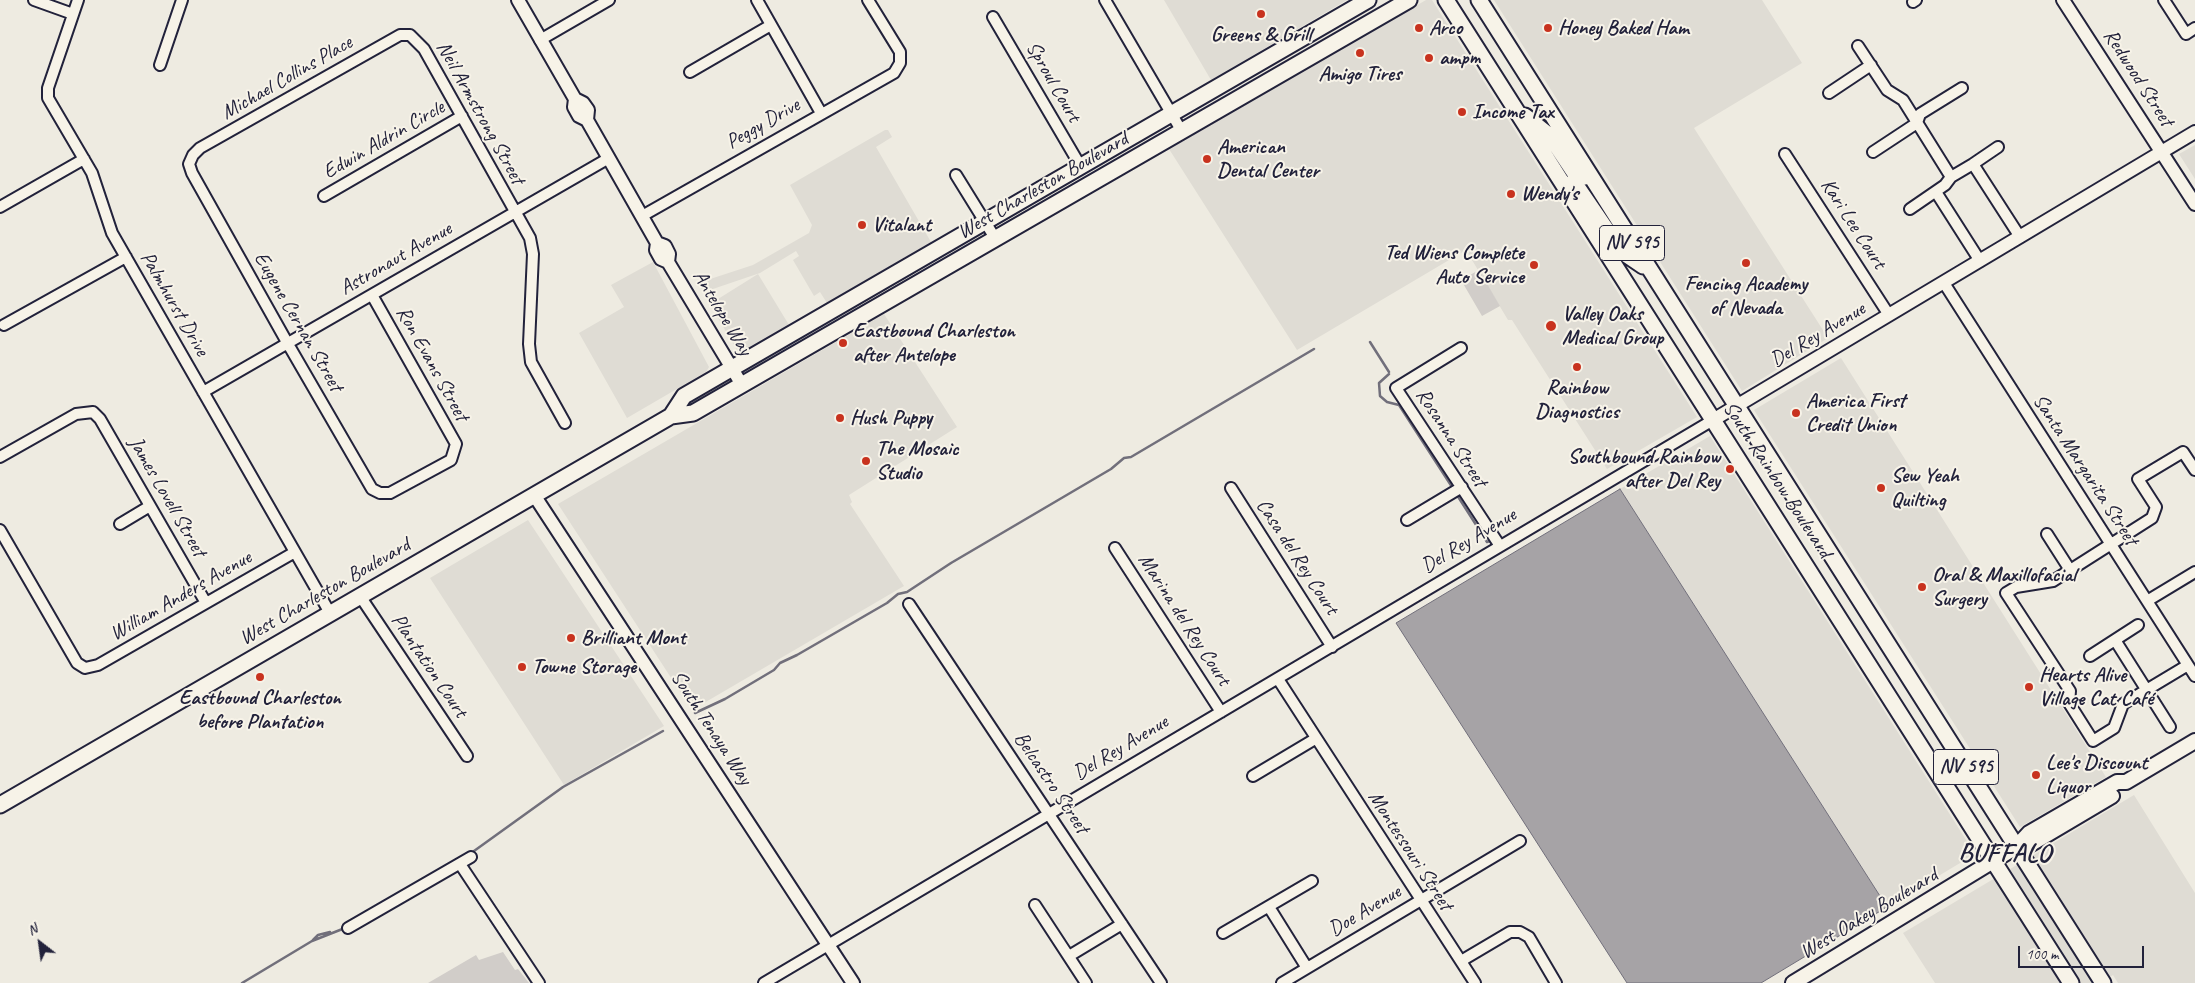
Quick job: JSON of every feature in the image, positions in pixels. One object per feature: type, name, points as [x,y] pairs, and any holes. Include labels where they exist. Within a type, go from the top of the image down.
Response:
[{"type":"main road","name":"West Charleston Boulevard","points":[[671,416],[684,396],[1368,0]]},
{"type":"main road","name":"West Charleston Boulevard","points":[[0,805],[671,416],[693,413],[1409,0]]},
{"type":"main road","name":"South Rainbow Boulevard","points":[[1446,0],[2071,983]]},
{"type":"main road","name":"South Rainbow Boulevard","points":[[1479,0],[2102,983]]},
{"type":"main road","points":[[1515,109],[1550,136],[1578,178],[1590,176]]},
{"type":"main road","points":[[1564,186],[1570,184],[1578,188],[1621,251],[1649,270]]},
{"type":"main road","points":[[1848,630],[1871,618]]},
{"type":"main road","points":[[1858,647],[1881,634]]},
{"type":"main road","name":"West Oakey Boulevard","points":[[1794,983],[2016,847],[2029,833],[2117,782],[2126,782],[2195,740]]},
{"type":"street","points":[[34,0],[73,14]]},
{"type":"street","name":"Palmhurst Drive","points":[[78,0],[48,88],[48,98],[84,159],[100,193],[103,212],[112,233],[330,613]]},
{"type":"street","points":[[160,65],[182,0]]},
{"type":"street","name":"Antelope Way","points":[[518,0],[575,99],[584,103],[588,110],[587,120],[657,243],[656,250],[661,259],[668,262],[742,385]]},
{"type":"street","points":[[540,40],[610,0]]},
{"type":"street","points":[[757,0],[821,113]]},
{"type":"street","name":"Peggy Drive","points":[[642,216],[894,73],[900,63],[900,52],[868,0]]},
{"type":"street","points":[[1105,0],[1181,130]]},
{"type":"street","name":"Redwood Street","points":[[2063,0],[2195,204]]},
{"type":"street","points":[[2164,0],[2186,34],[2195,28]]},
{"type":"street","name":"Sproul Court","points":[[993,17],[1081,167]]},
{"type":"street","points":[[690,72],[771,25]]},
{"type":"street","name":"Michael Collins Place","points":[[189,164],[193,155],[200,148],[400,35],[410,35]]},
{"type":"street","name":"Neil Armstrong Street","points":[[410,35],[424,49],[530,238],[533,254],[529,344],[531,362],[564,423]]},
{"type":"street","points":[[1858,46],[1887,90],[1903,100],[1951,178]]},
{"type":"street","points":[[1829,93],[1871,65]]},
{"type":"street","points":[[1873,152],[1918,122],[1920,114],[1962,88]]},
{"type":"street","name":"Edwin Aldrin Circle","points":[[324,196],[462,116]]},
{"type":"street","name":"Del Rey Avenue","points":[[764,983],[2195,132]]},
{"type":"street","points":[[1910,209],[1946,185],[1951,178],[1998,147]]},
{"type":"street","name":"Kari Lee Court","points":[[1786,154],[1890,315]]},
{"type":"street","name":"Astronaut Avenue","points":[[203,392],[609,158]]},
{"type":"street","points":[[0,207],[84,159]]},
{"type":"street","name":"Eugene Cernan Street","points":[[189,164],[192,173],[288,344],[372,488],[380,493]]},
{"type":"street","points":[[1973,164],[2020,237]]},
{"type":"street","points":[[956,175],[995,238]]},
{"type":"street","points":[[1936,192],[1980,261]]},
{"type":"street","points":[[4,325],[126,257]]},
{"type":"street","name":"Santa Margarita Street","points":[[1944,283],[2195,676]]},
{"type":"street","name":"Ron Evans Street","points":[[372,295],[456,444],[451,460],[390,493],[380,493]]},
{"type":"street","name":"Rosanna Street","points":[[1461,348],[1396,388],[1500,546]]},
{"type":"street","name":"James Lovell Street","points":[[0,457],[76,414],[93,412],[100,419],[206,603]]},
{"type":"street","points":[[2188,665],[2122,704],[2114,728],[2092,741],[2068,703],[2070,691],[2006,593],[2016,587],[2053,580],[2152,518],[2156,508],[2138,479],[2183,452],[2195,470]]},
{"type":"street","name":"Casa del Rey Court","points":[[1231,488],[1332,646]]},
{"type":"street","points":[[1407,520],[1462,488]]},
{"type":"street","name":"South Tenaya Way","points":[[534,495],[853,983]]},
{"type":"street","points":[[120,524],[150,506]]},
{"type":"street","name":"William Anders Avenue","points":[[0,530],[77,663],[85,668],[98,665],[295,552]]},
{"type":"street","points":[[2047,534],[2070,570]]},
{"type":"street","name":"Marina del Rey Court","points":[[1115,548],[1221,712]]},
{"type":"street","points":[[2147,601],[2195,572]]},
{"type":"street","name":"Plantation Court","points":[[360,596],[467,756]]},
{"type":"street","name":"Belcastro Street","points":[[909,604],[1007,754],[1050,813],[1160,983]]},
{"type":"street","points":[[2090,656],[2138,625]]},
{"type":"street","points":[[2115,640],[2170,727]]},
{"type":"street","name":"Montessouri Street","points":[[1278,679],[1315,739],[1475,983]]},
{"type":"street","points":[[1253,776],[1315,739]]},
{"type":"street","name":"Doe Avenue","points":[[1282,983],[1520,841]]},
{"type":"street","points":[[348,928],[471,857]]},
{"type":"street","points":[[460,864],[539,983]]},
{"type":"street","points":[[1223,933],[1312,881]]},
{"type":"street","points":[[1035,905],[1086,983]]},
{"type":"street","points":[[1269,907],[1307,968]]},
{"type":"street","points":[[1069,956],[1122,924]]},
{"type":"street","points":[[1461,961],[1510,932],[1520,932],[1529,937],[1556,983]]},
{"type":"shaded area","points":[[1164,0],[1347,0],[1211,80]]},
{"type":"shaded area","points":[[1426,0],[1432,0],[1697,417],[1607,469],[1512,320],[1508,320],[1466,250],[1297,350],[1169,149]]},
{"type":"shaded area","points":[[1494,0],[1762,0],[1802,63],[1694,128],[1828,338],[1742,391]]},
{"type":"shaded area","points":[[888,130],[892,137],[876,147],[931,242],[827,303],[820,292],[814,296],[793,260],[799,256],[796,251],[760,273],[704,292],[698,283],[753,265],[809,233],[812,225],[790,185]]},
{"type":"shaded area","points":[[2195,145],[2195,179],[2179,154]]},
{"type":"shaded area","points":[[653,262],[709,367],[706,372],[627,418],[579,333],[624,307],[611,285]]},
{"type":"shaded area","points":[[1479,270],[1500,306],[1482,316],[1461,280]]},
{"type":"shaded area","points":[[758,274],[789,325],[739,354],[710,304]]},
{"type":"shaded area","points":[[884,314],[957,427],[849,495],[852,502],[850,504],[904,586],[692,710],[558,504]]},
{"type":"shaded area","points":[[1841,358],[2106,777],[2020,827],[1754,410]]},
{"type":"shaded area","points":[[1710,436],[1975,854],[1887,907],[1620,489]]},
{"type":"shaded area","points":[[1620,489],[1887,907],[1761,983],[1627,983],[1396,623]]},
{"type":"shaded area","points":[[528,520],[664,726],[564,785],[430,578]]},
{"type":"shaded area","points":[[2134,795],[2195,893],[2195,983],[2118,983],[2113,975],[2101,983],[1935,983],[1903,933]]},
{"type":"shaded area","points":[[503,952],[515,970],[518,969],[529,983],[428,983],[476,955],[479,960]]},
{"type":"waterway","points":[[1370,342],[1389,372]]},
{"type":"waterway","points":[[695,713],[725,699],[774,670],[780,663],[887,603],[898,594],[907,592],[951,563],[1111,469],[1124,458],[1131,457],[1314,349]]},
{"type":"waterway","points":[[1389,374],[1379,383],[1380,396],[1387,402],[1399,405],[1454,490]]},
{"type":"waterway","points":[[1457,495],[1487,542],[1490,541],[1492,544]]},
{"type":"waterway","points":[[474,851],[563,787],[663,731]]},
{"type":"waterway","points":[[242,983],[312,941],[345,928]]},
{"type":"waterway","points":[[313,940],[318,935],[330,932]]},
{"type":"place","name":"Greens & Grill","points":[[1261,14]]},
{"type":"place","name":"Arco","points":[[1419,28]]},
{"type":"place","name":"Honey Baked Ham","points":[[1548,28]]},
{"type":"place","name":"Amigo Tires","points":[[1360,53]]},
{"type":"place","name":"ampm","points":[[1429,58]]},
{"type":"place","name":"Income Tax","points":[[1462,112]]},
{"type":"place","name":"American Dental Center","points":[[1207,159]]},
{"type":"place","name":"Wendy's","points":[[1511,194]]},
{"type":"place","name":"Vitalant","points":[[862,225]]},
{"type":"place","name":"Fencing Academy of Nevada","points":[[1746,263]]},
{"type":"place","name":"Ted Wiens Complete Auto Service","points":[[1534,265]]},
{"type":"place","name":"Valley Oaks Medical Group","points":[[1551,326]]},
{"type":"place","name":"Eastbound Charleston after Antelope","points":[[843,343]]},
{"type":"place","name":"Rainbow Diagnostics","points":[[1577,367]]},
{"type":"place","name":"America First Credit Union","points":[[1796,413]]},
{"type":"place","name":"Hush Puppy","points":[[840,418]]},
{"type":"place","name":"The Mosaic Studio","points":[[866,461]]},
{"type":"place","name":"Southbound Rainbow after Del Rey","points":[[1730,469]]},
{"type":"place","name":"Sew Yeah Quilting","points":[[1881,488]]},
{"type":"place","name":"Oral & Maxillofacial Surgery","points":[[1922,587]]},
{"type":"place","name":"Brilliant Mont","points":[[571,638]]},
{"type":"place","name":"Towne Storage","points":[[522,667]]},
{"type":"place","name":"Eastbound Charleston before Plantation","points":[[260,677]]},
{"type":"place","name":"Hearts Alive Village Cat Café","points":[[2029,687]]},
{"type":"place","name":"Lee's Discount Liquor","points":[[2036,775]]},
{"type":"district","name":"BUFFALO","points":[[2005,854]]}]
